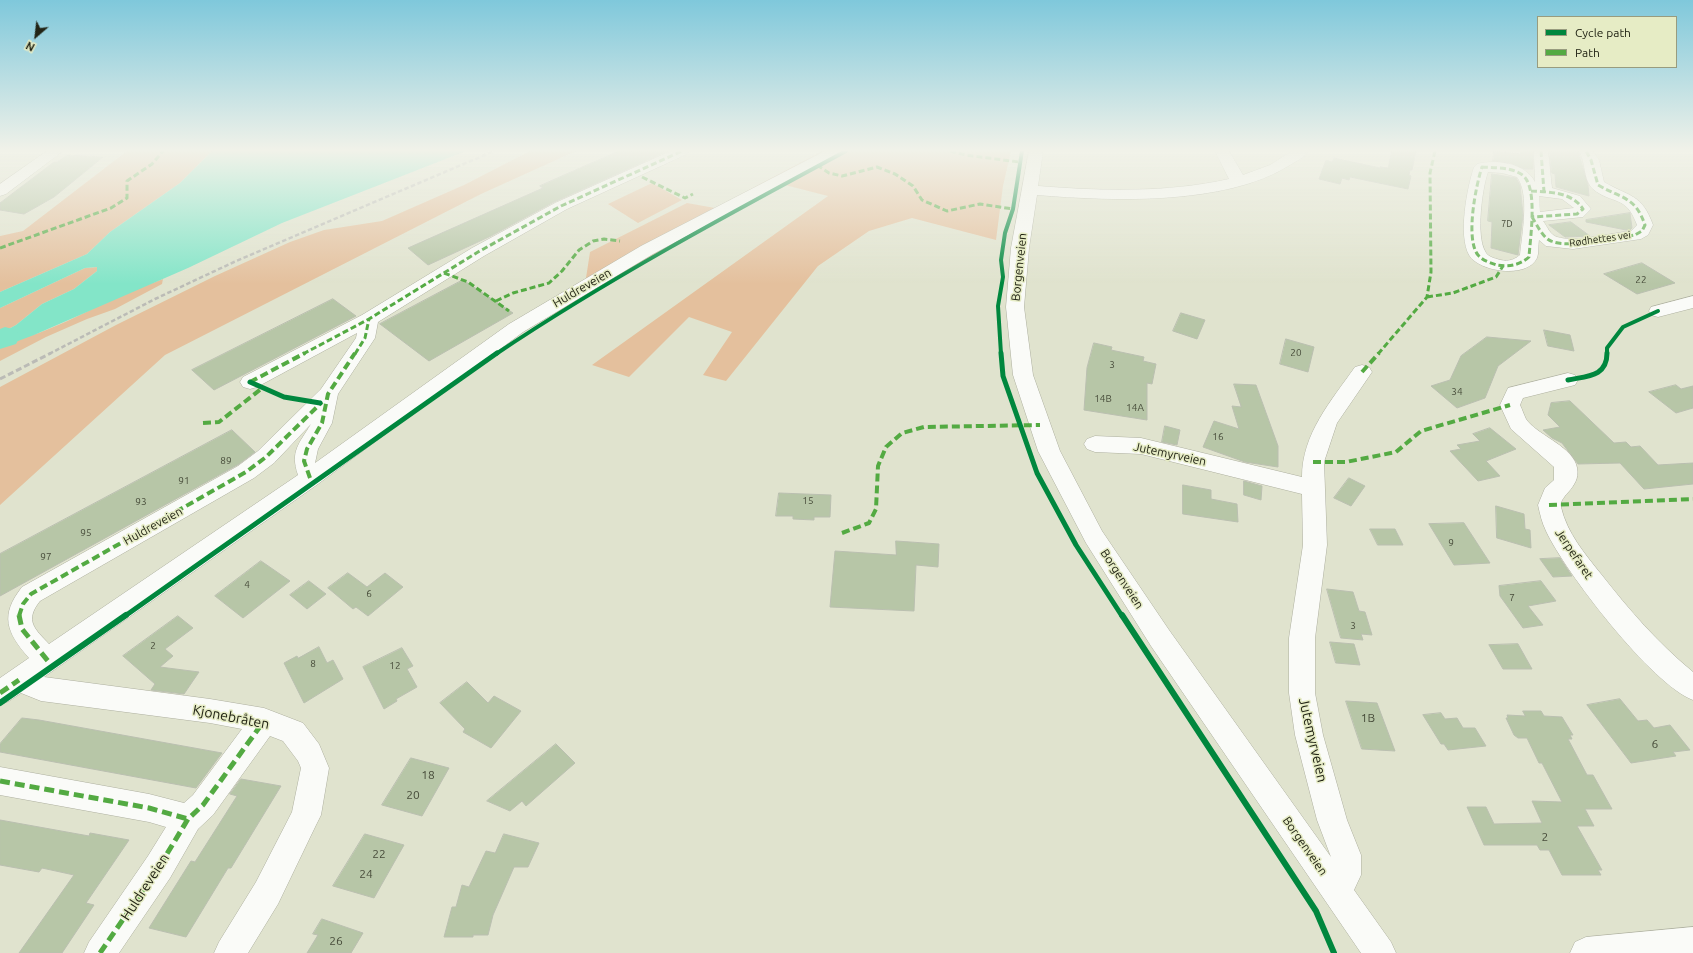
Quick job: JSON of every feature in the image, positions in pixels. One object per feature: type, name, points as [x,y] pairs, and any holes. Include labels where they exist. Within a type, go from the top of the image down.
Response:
[{"type":"street","points":[[250,382],[369,319],[478,252],[561,206],[584,195]]},
{"type":"street","name":"Huldreveien","points":[[9,687],[310,478],[475,356],[553,305],[647,250],[749,195]]},
{"type":"street","name":"Borgenveien","points":[[1027,195],[1020,248],[1015,307],[1023,375],[1049,451],[1098,543],[1160,638],[1380,953]]},
{"type":"street","points":[[1476,195],[1474,244],[1476,253],[1482,259],[1491,263],[1513,266],[1522,263],[1529,257],[1532,217],[1537,195]]},
{"type":"street","points":[[1532,217],[1577,214],[1583,209],[1581,204],[1574,199],[1556,195]]},
{"type":"street","name":"Rødhettes vei","points":[[1532,217],[1546,238],[1552,242],[1561,244],[1573,244],[1635,235],[1642,231],[1645,225],[1641,212],[1636,204],[1619,195]]},
{"type":"street","points":[[1658,311],[1693,302]]},
{"type":"street","name":"Huldreveien","points":[[48,661],[19,625],[18,612],[22,603],[31,594],[246,472],[266,457],[328,394],[365,338],[369,319]]},
{"type":"street","name":"Jutemyrveien","points":[[1336,891],[1346,876],[1346,855],[1332,820],[1309,735],[1302,693],[1302,638],[1315,545],[1313,462],[1327,422],[1362,372]]},
{"type":"street","name":"Jerpefaret","points":[[1568,380],[1515,393],[1510,405],[1518,424],[1551,450],[1565,464],[1566,475],[1564,484],[1553,494],[1549,505],[1557,530],[1574,557],[1627,626],[1662,662],[1693,688]]},
{"type":"street","name":"Huldreveien","points":[[310,478],[304,461],[307,449],[322,423],[328,394]]},
{"type":"street","name":"Jutemyrveien","points":[[1095,444],[1141,446],[1313,488]]},
{"type":"street","name":"Kjonebråten","points":[[9,687],[41,688],[210,711],[264,721],[293,732],[309,753],[315,768],[306,815],[267,893],[230,953]]},
{"type":"street","name":"Huldreveien","points":[[100,953],[159,867],[188,818],[203,805],[264,721]]},
{"type":"street","points":[[0,781],[149,808],[188,818]]},
{"type":"street","points":[[1586,953],[1693,943]]},
{"type":"shaded area","points":[[69,195],[162,195],[110,232],[87,254],[0,292],[0,236],[23,231]]},
{"type":"shaded area","points":[[440,195],[478,195],[165,355],[0,505],[0,387],[116,325],[215,276],[290,242],[324,230],[382,221]]},
{"type":"shaded area","points":[[626,195],[674,195],[682,200],[638,223],[608,204]]},
{"type":"shaded area","points":[[739,195],[766,195],[592,291],[518,342],[584,291],[590,252],[687,203],[715,208]]},
{"type":"shaded area","points":[[826,195],[1002,195],[996,240],[912,218],[869,231],[818,266],[726,381],[703,375],[732,332],[689,317],[629,377],[592,365],[828,196]]},
{"type":"shaded area","points":[[98,267],[97,271],[74,289],[42,304],[16,325],[3,332],[7,340],[18,339],[46,330],[117,297],[163,279],[162,284],[115,309],[87,319],[46,337],[0,361],[0,308],[85,268]]},
{"type":"water","points":[[162,195],[352,195],[282,223],[188,268],[34,335],[18,341],[7,340],[3,332],[16,325],[42,304],[74,289],[97,271],[97,267],[85,268],[0,308],[0,292],[87,254],[110,232]]},
{"type":"building","points":[[10,195],[56,195],[24,214],[0,210],[0,203]]},
{"type":"building","points":[[526,195],[569,195],[491,236],[428,265],[408,248]]},
{"type":"building","points":[[1490,195],[1521,195],[1523,215],[1518,255],[1491,248],[1492,222],[1488,221]]},
{"type":"building","points":[[1630,213],[1632,228],[1630,230],[1586,222],[1586,220]]},
{"type":"building","points":[[1571,222],[1590,236],[1565,237],[1549,225]]},
{"type":"building","points":[[1642,263],[1675,283],[1637,294],[1604,274]]},
{"type":"building","points":[[463,280],[513,313],[429,361],[380,324]]},
{"type":"building","points":[[333,299],[356,316],[214,390],[192,370]]},
{"type":"building","points":[[1181,313],[1205,320],[1197,339],[1173,331]]},
{"type":"building","points":[[1544,330],[1570,335],[1574,351],[1548,346]]},
{"type":"building","points":[[1487,337],[1531,341],[1498,366],[1485,398],[1457,408],[1431,386],[1450,380],[1461,356]]},
{"type":"building","points":[[1286,339],[1314,347],[1308,372],[1280,364]]},
{"type":"building","points":[[1094,343],[1112,347],[1111,350],[1144,357],[1143,361],[1156,364],[1152,384],[1147,383],[1147,420],[1084,410],[1087,368]]},
{"type":"building","points":[[1234,384],[1256,385],[1278,446],[1278,467],[1245,462],[1203,447],[1214,421],[1239,429],[1232,406],[1241,407]]},
{"type":"building","points":[[1676,385],[1681,389],[1693,386],[1693,408],[1676,413],[1649,392]]},
{"type":"building","points":[[1570,401],[1614,443],[1626,442],[1631,447],[1640,446],[1658,465],[1693,463],[1693,484],[1644,489],[1620,463],[1578,464],[1562,443],[1552,438],[1543,430],[1560,427],[1548,415],[1551,403]]},
{"type":"building","points":[[1165,426],[1180,430],[1177,445],[1162,442]]},
{"type":"building","points":[[1490,428],[1516,449],[1486,461],[1500,476],[1478,481],[1450,451],[1461,449],[1457,445],[1480,441],[1473,434]]},
{"type":"building","points":[[232,430],[255,452],[239,464],[0,596],[0,554]]},
{"type":"building","points":[[1349,478],[1365,486],[1351,506],[1334,498]]},
{"type":"building","points":[[1244,481],[1262,486],[1261,500],[1244,495]]},
{"type":"building","points":[[1183,485],[1211,490],[1211,499],[1237,504],[1238,522],[1183,514]]},
{"type":"building","points":[[779,493],[831,495],[830,517],[814,517],[814,520],[793,519],[793,516],[776,516]]},
{"type":"building","points":[[1496,506],[1524,514],[1525,529],[1530,530],[1531,548],[1497,538]]},
{"type":"building","points":[[1464,523],[1490,563],[1454,565],[1429,524]]},
{"type":"building","points":[[1370,529],[1395,529],[1403,545],[1378,545]]},
{"type":"building","points":[[896,541],[939,544],[938,567],[916,565],[914,611],[830,607],[835,551],[896,555]]},
{"type":"building","points":[[1560,558],[1572,576],[1553,577],[1540,559]]},
{"type":"building","points":[[261,561],[290,581],[243,618],[215,596]]},
{"type":"building","points":[[348,573],[367,587],[385,573],[403,587],[368,616],[356,607],[353,609],[328,588]]},
{"type":"building","points":[[309,581],[326,594],[307,609],[290,595]]},
{"type":"building","points":[[1541,581],[1556,601],[1528,606],[1543,625],[1523,628],[1500,596],[1499,586]]},
{"type":"building","points":[[1327,589],[1353,592],[1359,611],[1365,612],[1372,635],[1361,634],[1363,640],[1341,638]]},
{"type":"building","points":[[178,616],[193,628],[165,649],[173,656],[160,667],[199,672],[184,694],[151,690],[155,684],[123,656]]},
{"type":"building","points":[[1330,642],[1354,644],[1360,665],[1336,663]]},
{"type":"building","points":[[1518,644],[1532,669],[1503,669],[1489,645]]},
{"type":"building","points":[[319,647],[327,663],[333,660],[343,679],[304,703],[284,663],[297,656],[298,658]]},
{"type":"building","points":[[402,648],[413,666],[407,669],[417,687],[396,699],[397,701],[384,709],[363,667]]},
{"type":"building","points":[[467,682],[488,703],[494,696],[521,711],[491,748],[463,732],[465,729],[440,703]]},
{"type":"building","points":[[1620,699],[1638,721],[1647,720],[1654,728],[1670,725],[1690,750],[1673,752],[1676,756],[1631,763],[1587,705]]},
{"type":"building","points":[[1346,701],[1377,703],[1395,751],[1362,749]]},
{"type":"building","points":[[1523,711],[1541,711],[1544,716],[1562,717],[1573,735],[1570,735],[1572,739],[1568,739],[1587,775],[1593,775],[1612,809],[1585,809],[1594,826],[1577,826],[1602,870],[1598,870],[1601,875],[1562,875],[1549,850],[1540,850],[1537,845],[1484,845],[1467,807],[1486,807],[1494,824],[1542,823],[1532,801],[1562,802],[1542,763],[1539,763],[1527,738],[1518,738],[1514,735],[1506,718],[1508,718],[1507,715],[1525,716]]},
{"type":"building","points":[[1441,713],[1445,719],[1457,718],[1463,728],[1475,728],[1486,746],[1448,750],[1444,744],[1441,744],[1423,715]]},
{"type":"building","points":[[22,718],[222,753],[196,788],[0,752],[0,744]]},
{"type":"building","points":[[556,744],[575,763],[526,806],[522,801],[510,811],[487,801]]},
{"type":"building","points":[[411,758],[449,768],[422,816],[382,805]]},
{"type":"building","points":[[241,779],[281,786],[231,868],[228,868],[186,937],[149,928],[191,861],[195,862],[237,796],[230,794]]},
{"type":"building","points":[[0,820],[89,836],[90,833],[129,840],[86,903],[94,905],[62,953],[19,953],[74,875],[42,868],[39,872],[0,865]]},
{"type":"building","points":[[365,834],[404,845],[374,898],[333,886]]},
{"type":"building","points":[[504,834],[539,843],[528,867],[514,867],[493,915],[488,935],[473,935],[473,937],[444,937],[452,907],[456,907],[462,885],[469,887],[486,851],[495,853]]},
{"type":"building","points":[[322,919],[363,933],[351,953],[307,953],[318,935],[313,934]]},
{"type":"waterway","points":[[0,339],[5,337]]},
{"type":"railway","points":[[49,354],[155,299],[234,262],[390,195]]},
{"type":"railway","points":[[0,379],[51,353]]},
{"type":"marked path","points":[[0,248],[111,208],[127,198],[127,195]]},
{"type":"marked path","points":[[310,478],[304,461],[307,449],[322,423],[328,394],[365,338],[369,319],[478,252],[561,206],[584,195]]},
{"type":"marked path","points":[[680,195],[685,198],[690,195]]},
{"type":"marked path","points":[[919,195],[922,200],[947,211],[964,206],[980,204],[996,205],[1013,209]]},
{"type":"marked path","points":[[1362,372],[1427,297],[1431,272],[1430,195]]},
{"type":"marked path","points":[[1475,195],[1473,225],[1474,247],[1477,254],[1487,261],[1503,266],[1511,266],[1526,260],[1529,257],[1532,217]]},
{"type":"marked path","points":[[1531,195],[1532,217]]},
{"type":"marked path","points":[[1532,217],[1577,214],[1583,209],[1574,199],[1566,195]]},
{"type":"marked path","points":[[1532,217],[1546,238],[1552,242],[1573,244],[1635,235],[1642,231],[1645,225],[1641,215],[1633,202],[1619,195]]},
{"type":"marked path","points":[[496,301],[513,293],[536,288],[549,283],[556,278],[579,250],[593,241],[604,239],[620,241]]},
{"type":"marked path","points":[[1427,297],[1453,293],[1496,277],[1503,266]]},
{"type":"marked path","points":[[444,273],[468,282],[509,311]]},
{"type":"marked path","points":[[250,382],[369,319]]},
{"type":"marked path","points":[[203,423],[219,422],[261,389]]},
{"type":"marked path","points":[[48,661],[27,637],[19,621],[19,613],[23,604],[31,594],[246,472],[266,457],[322,402]]},
{"type":"marked path","points":[[1313,462],[1346,462],[1396,452],[1421,431],[1510,405]]},
{"type":"marked path","points":[[842,533],[869,523],[876,509],[878,466],[886,447],[902,433],[924,427],[1040,425]]},
{"type":"marked path","points":[[1549,505],[1693,499]]},
{"type":"marked path","points":[[0,693],[19,680]]},
{"type":"marked path","points":[[100,953],[159,867],[188,819],[203,805],[264,721]]},
{"type":"marked path","points":[[0,781],[149,808],[188,819]]},
{"type":"cycle path","points":[[0,703],[316,482],[485,361],[563,309],[763,195]]},
{"type":"cycle path","points":[[1015,195],[1013,209],[1005,233],[1001,260],[1003,277],[998,306],[1003,376],[1037,473],[1076,545],[1316,911],[1334,953]]},
{"type":"cycle path","points":[[1568,380],[1599,373],[1607,363],[1607,348],[1623,327],[1658,311]]},
{"type":"cycle path","points":[[250,382],[284,397],[300,401],[320,403]]}]
